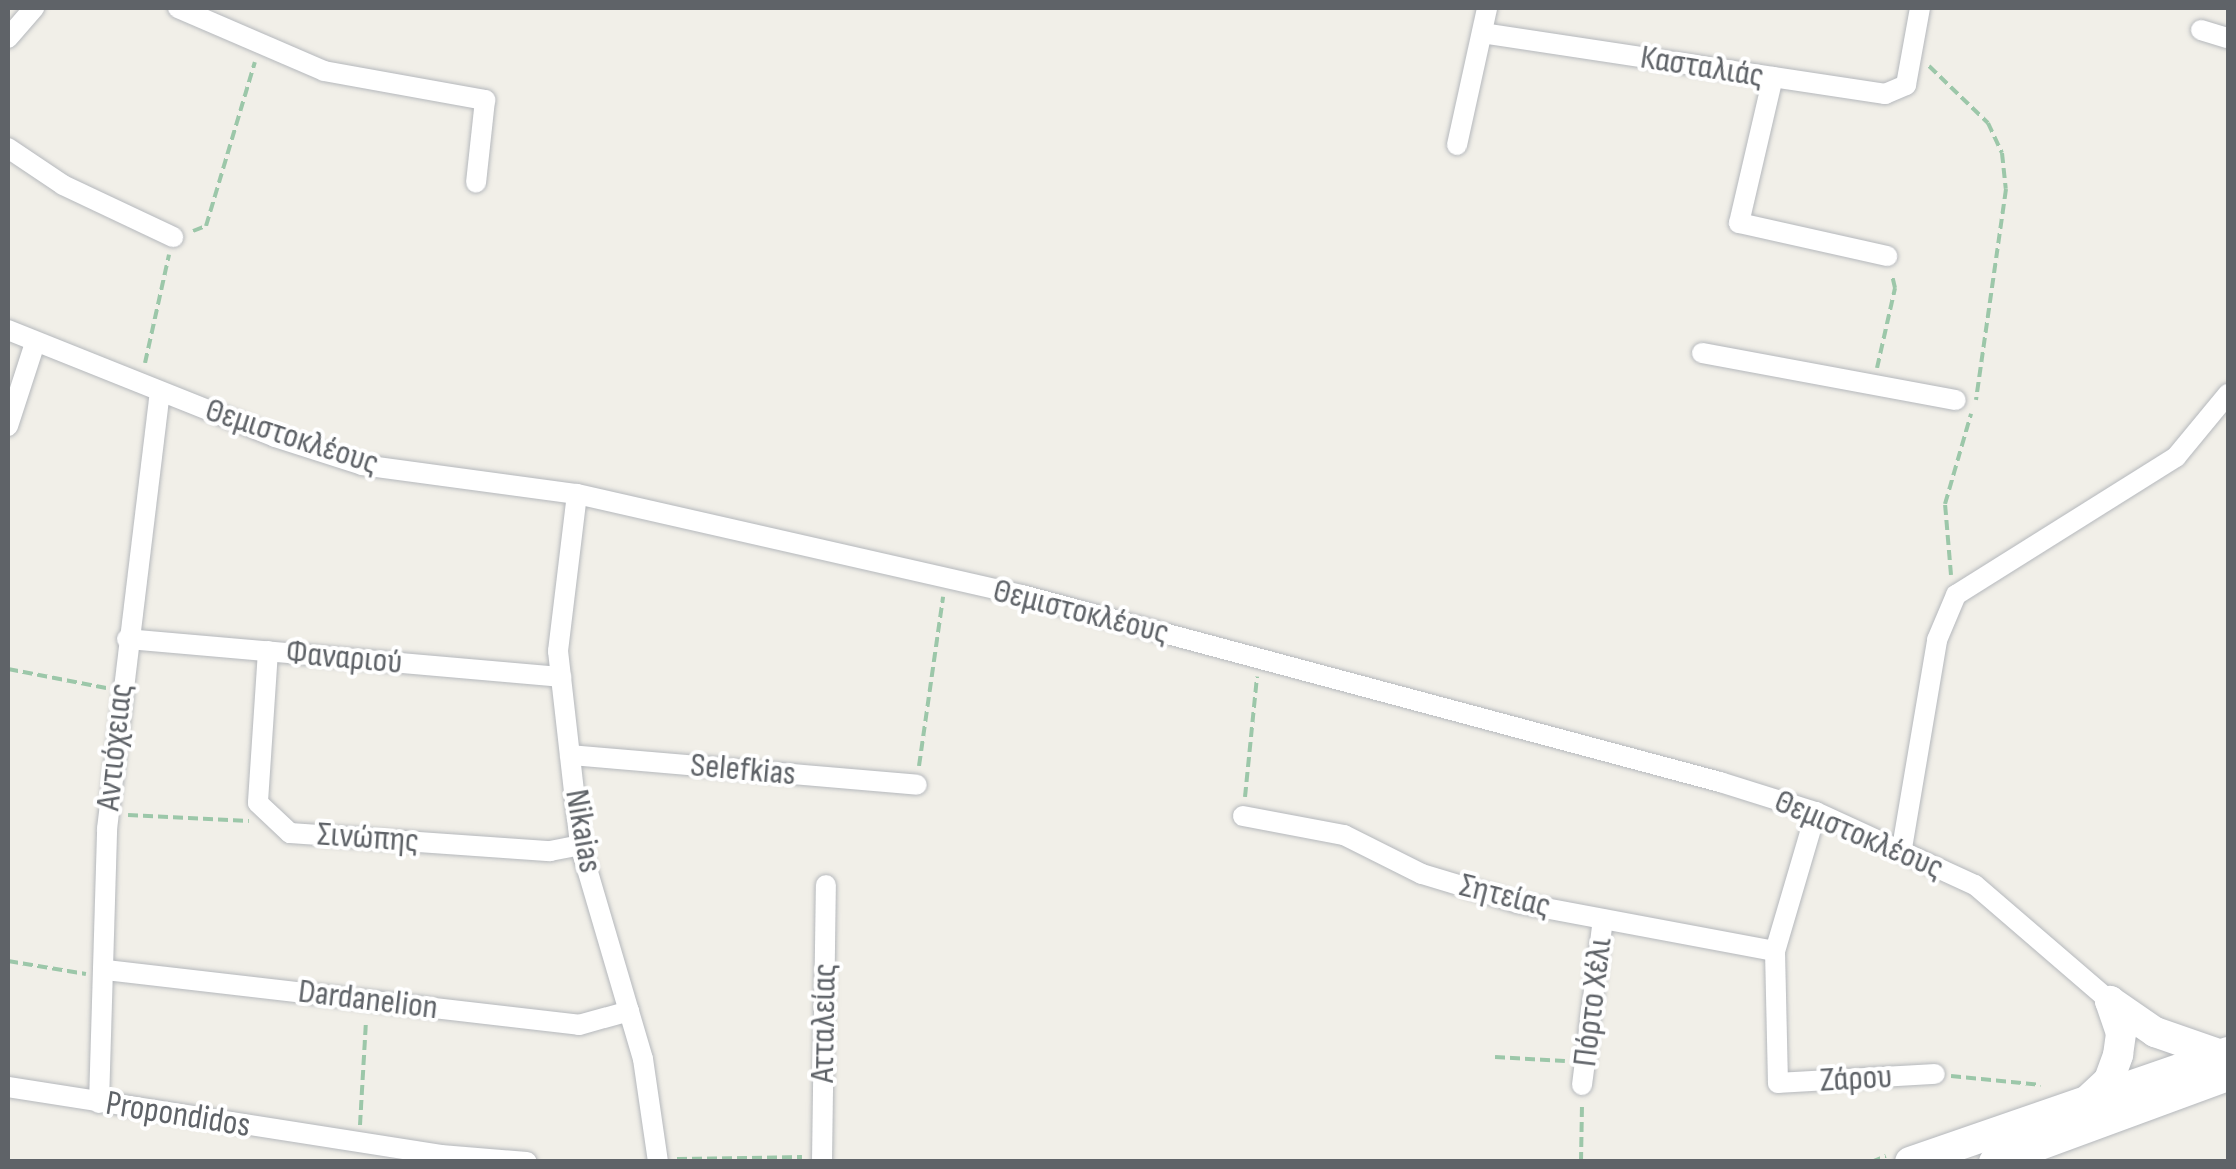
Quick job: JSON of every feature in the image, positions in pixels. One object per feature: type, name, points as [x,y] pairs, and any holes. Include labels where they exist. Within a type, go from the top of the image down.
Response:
[{"type":"main road","points":[[2110,1000],[2155,1032],[2226,1061]]},
{"type":"main road","points":[[2090,1098],[2109,1080],[2118,1055],[2122,1033],[2110,1000]]},
{"type":"main road","points":[[1910,1162],[2090,1098],[2226,1061]]},
{"type":"main road","points":[[1994,1162],[2226,1061]]},
{"type":"street","points":[[8,38],[34,8]]},
{"type":"street","points":[[178,8],[324,71],[485,100],[476,183]]},
{"type":"street","points":[[1456,145],[1487,8]]},
{"type":"street","points":[[1912,62],[1920,8]]},
{"type":"street","points":[[2201,30],[2228,38]]},
{"type":"street","name":"Κασταλιάς","points":[[1482,33],[1886,94],[1906,85],[1912,62]]},
{"type":"street","points":[[1773,77],[1739,223],[1887,256]]},
{"type":"street","points":[[8,148],[63,185],[173,237]]},
{"type":"street","name":"Θεμιστοκλέους","points":[[8,330],[150,389],[362,464],[577,494],[945,578],[1259,658],[1816,812],[1902,848],[1975,886],[2110,1000]]},
{"type":"street","points":[[8,426],[35,343]]},
{"type":"street","points":[[1702,354],[1874,382],[1956,400]]},
{"type":"street","name":"Αντιόχειας","points":[[99,1102],[108,814],[150,389]]},
{"type":"street","points":[[1902,848],[1937,640],[1956,595],[2176,457],[2228,394]]},
{"type":"street","name":"Nikaias","points":[[577,494],[558,651],[580,845],[644,1059],[657,1160]]},
{"type":"street","name":"Φαναριού","points":[[127,639],[561,677]]},
{"type":"street","name":"Σινώπης","points":[[268,651],[258,803],[290,833],[550,851],[580,845]]},
{"type":"street","name":"Selefkias","points":[[570,755],[916,785]]},
{"type":"street","points":[[1776,951],[1816,812]]},
{"type":"street","name":"Σητείας","points":[[1243,816],[1344,835],[1422,874],[1604,918],[1776,951]]},
{"type":"street","name":"Ατταλείας","points":[[822,1159],[826,885]]},
{"type":"street","name":"Πόρτο Χέλι","points":[[1582,1086],[1604,918]]},
{"type":"street","name":"Ζάρου","points":[[1776,951],[1778,1083],[1935,1074]]},
{"type":"street","name":"Dardanelion","points":[[106,974],[579,1025],[628,1011]]},
{"type":"street","name":"Propondidos","points":[[8,1087],[441,1158],[527,1162]]},
{"type":"path","points":[[150,389],[173,237],[206,226],[261,43]]},
{"type":"path","points":[[1912,62],[1988,123],[2002,152],[2006,189],[1982,379],[1945,504],[1946,550],[1956,595]]},
{"type":"path","points":[[1874,382],[1895,288],[1887,256]]},
{"type":"path","points":[[916,785],[945,578]]},
{"type":"path","points":[[1243,816],[1259,658]]},
{"type":"path","points":[[8,669],[120,691]]},
{"type":"path","points":[[108,814],[248,821],[273,816]]},
{"type":"path","points":[[8,961],[106,974]]},
{"type":"path","points":[[360,1142],[366,1000]]},
{"type":"path","points":[[1495,1057],[1585,1062]]},
{"type":"path","points":[[1935,1074],[2041,1085]]},
{"type":"path","points":[[1581,1162],[1582,1086]]},
{"type":"path","points":[[657,1160],[822,1159]]}]
